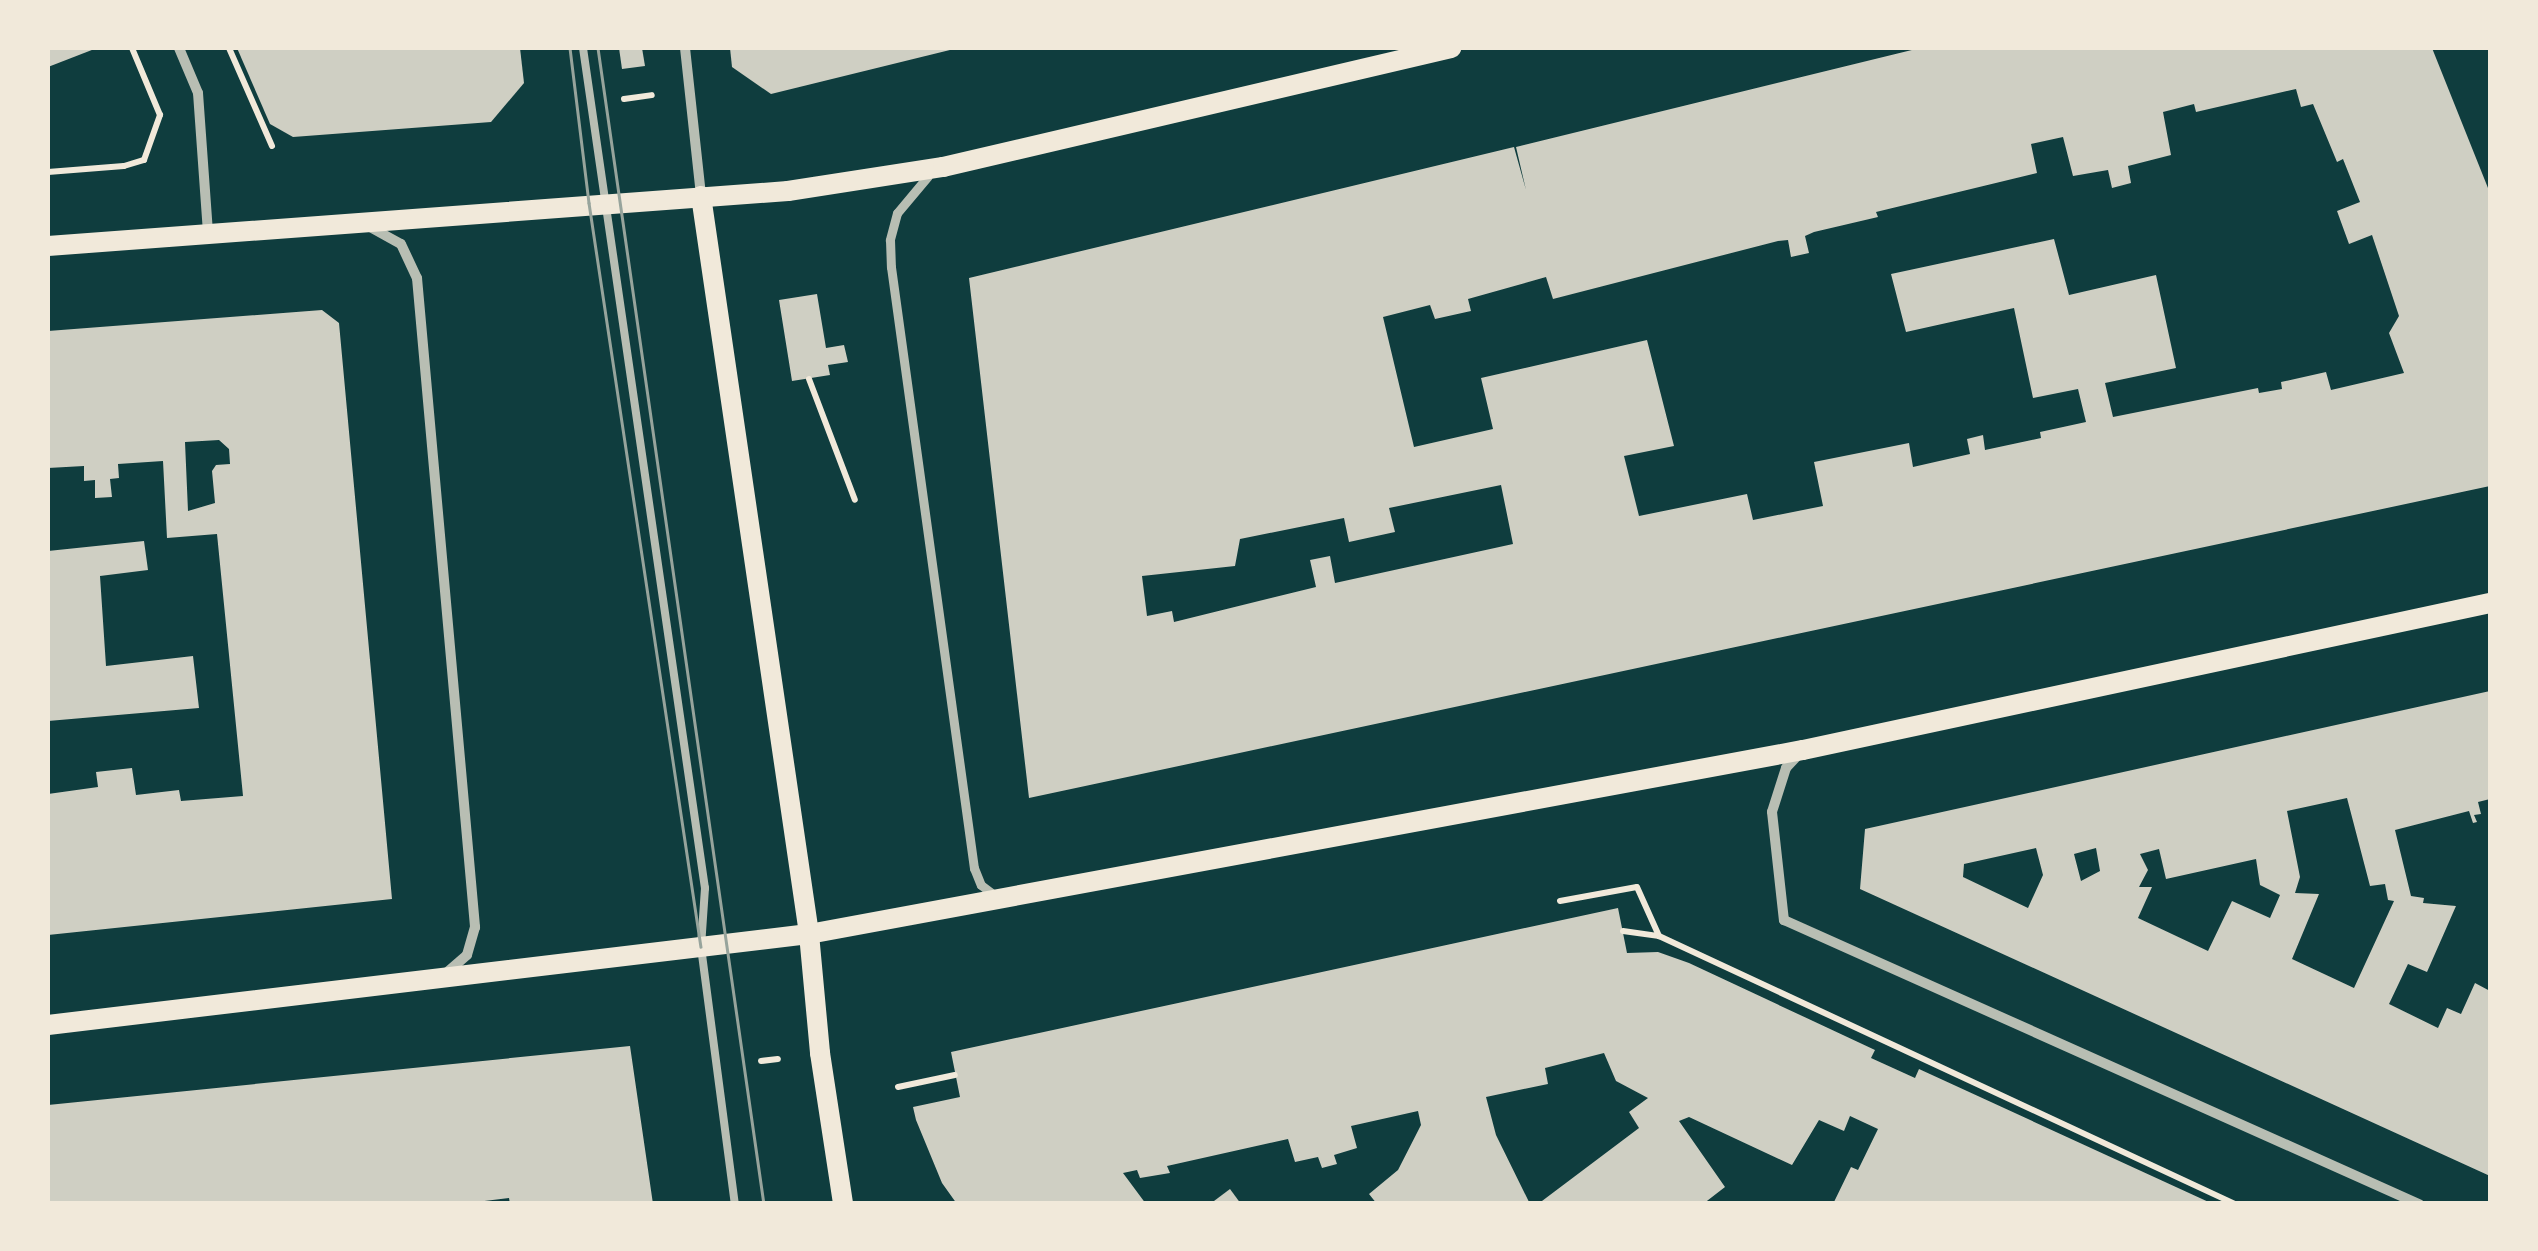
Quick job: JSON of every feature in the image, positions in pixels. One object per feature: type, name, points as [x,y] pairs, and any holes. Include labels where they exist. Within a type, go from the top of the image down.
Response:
[{"type":"main road","points":[[48,246],[788,190],[944,166],[1452,48]]},
{"type":"main road","points":[[701,196],[810,934],[820,1053],[843,1204]]},
{"type":"main road","points":[[48,1026],[810,934],[1804,750],[2490,603]]},
{"type":"street","points":[[179,48],[198,93],[208,233]]},
{"type":"street","points":[[685,48],[701,196]]},
{"type":"street","points":[[944,166],[924,178],[897,213],[890,240],[891,266],[974,868],[981,885],[994,896],[1006,898]]},
{"type":"street","points":[[362,225],[388,233],[401,244],[416,278],[475,927],[467,955],[436,979]]},
{"type":"street","points":[[1804,750],[1786,768],[1772,812],[1784,920],[2419,1204]]},
{"type":"lane","points":[[584,48],[705,888],[700,947],[735,1204]]},
{"type":"path","points":[[48,172],[124,166],[144,160],[160,116],[132,48]]},
{"type":"path","points":[[229,48],[272,146]]},
{"type":"path","points":[[623,99],[663,93]]},
{"type":"path","points":[[810,378],[855,500]]},
{"type":"path","points":[[1560,901],[1636,887],[1659,936]]},
{"type":"path","points":[[1623,931],[1659,936],[2236,1204]]},
{"type":"path","points":[[762,1061],[778,1059]]},
{"type":"path","points":[[898,1087],[955,1074]]},
{"type":"building","points":[[48,48],[97,48],[48,67]]},
{"type":"building","points":[[237,48],[520,48],[524,83],[491,122],[293,137],[270,124]]},
{"type":"building","points":[[619,48],[642,48],[645,66],[622,69]]},
{"type":"building","points":[[730,48],[954,49],[771,94],[732,67]]},
{"type":"building","points":[[1920,48],[2432,48],[2490,193],[2490,486],[1029,798],[969,278],[1514,147],[1526,190],[1516,147]],"holes":[[[2296,89],[2301,107],[2313,104],[2337,162],[2343,159],[2360,202],[2337,211],[2349,244],[2372,235],[2399,316],[2389,333],[2404,373],[2331,390],[2326,372],[2281,382],[2282,389],[2259,393],[2258,388],[2113,417],[2105,383],[2176,368],[2156,275],[2069,295],[2054,239],[1891,274],[1906,332],[2014,308],[2033,398],[2078,389],[2086,422],[2040,432],[2041,438],[1985,450],[1983,435],[1967,439],[1970,454],[1913,467],[1909,443],[1814,462],[1823,506],[1753,520],[1747,494],[1639,516],[1624,456],[1674,446],[1647,340],[1481,378],[1493,429],[1414,447],[1383,317],[1430,305],[1435,319],[1471,311],[1468,299],[1546,277],[1553,299],[1778,241],[1788,240],[1791,257],[1809,253],[1805,236],[1814,232],[1878,217],[1876,212],[2037,173],[2031,144],[2063,137],[2073,176],[2108,170],[2112,188],[2131,183],[2128,166],[2171,155],[2163,112],[2194,104],[2196,112]],[[1501,485],[1513,544],[1335,583],[1330,556],[1310,560],[1316,587],[1174,622],[1172,611],[1147,616],[1142,576],[1235,566],[1240,539],[1344,518],[1349,542],[1395,532],[1389,508]]]},
{"type":"building","points":[[817,294],[826,348],[844,345],[848,362],[828,365],[830,375],[792,381],[779,300]]},
{"type":"building","points":[[322,310],[339,323],[392,899],[48,935],[48,794],[98,787],[96,772],[132,768],[136,795],[179,790],[181,801],[243,796],[217,534],[167,538],[163,461],[118,464],[119,478],[110,479],[112,497],[95,498],[95,480],[84,481],[84,466],[48,468],[48,331]],"holes":[[[219,440],[229,449],[230,464],[216,465],[212,471],[215,503],[188,511],[185,442]]]},
{"type":"building","points":[[144,541],[148,570],[100,576],[106,666],[193,656],[199,708],[48,721],[48,551]]},
{"type":"building","points":[[2490,691],[2490,799],[2478,802],[2481,814],[2474,815],[2477,822],[2473,823],[2469,811],[2395,830],[2411,896],[2424,898],[2423,903],[2456,906],[2427,972],[2408,964],[2389,1004],[2438,1028],[2447,1008],[2461,1014],[2475,983],[2490,991],[2490,1176],[1860,889],[1865,829]],"holes":[[[2347,798],[2370,886],[2385,884],[2388,900],[2394,901],[2354,988],[2292,959],[2319,894],[2295,893],[2300,877],[2287,811]],[[2036,848],[2043,875],[2028,908],[1963,877],[1964,864]],[[2096,848],[2100,871],[2081,881],[2074,854]],[[2159,849],[2166,879],[2256,859],[2260,885],[2280,895],[2270,918],[2232,901],[2208,951],[2138,918],[2152,887],[2139,887],[2148,870],[2140,854]]]},
{"type":"building","points":[[1618,908],[1627,953],[1658,952],[1689,963],[1875,1050],[1871,1058],[1915,1078],[1919,1069],[2213,1204],[1833,1204],[1851,1167],[1858,1170],[1878,1129],[1850,1116],[1844,1131],[1819,1120],[1792,1165],[1689,1117],[1679,1121],[1725,1187],[1703,1204],[1538,1204],[1639,1128],[1629,1112],[1648,1098],[1616,1081],[1604,1053],[1545,1068],[1548,1084],[1486,1097],[1496,1135],[1530,1204],[1377,1204],[1369,1194],[1398,1170],[1421,1125],[1418,1111],[1351,1126],[1357,1148],[1334,1155],[1337,1164],[1322,1168],[1318,1157],[1295,1162],[1288,1139],[1167,1166],[1170,1173],[1140,1178],[1137,1170],[1123,1173],[1146,1204],[957,1204],[942,1183],[916,1120],[913,1107],[960,1097],[951,1052]]},
{"type":"building","points":[[630,1046],[653,1204],[510,1204],[509,1198],[460,1204],[48,1204],[48,1105]]},
{"type":"building","points":[[1230,1189],[1241,1204],[1210,1204]]},
{"type":"tram line","points":[[570,48],[589,203],[701,947]]},
{"type":"tram line","points":[[598,48],[764,1204]]}]
